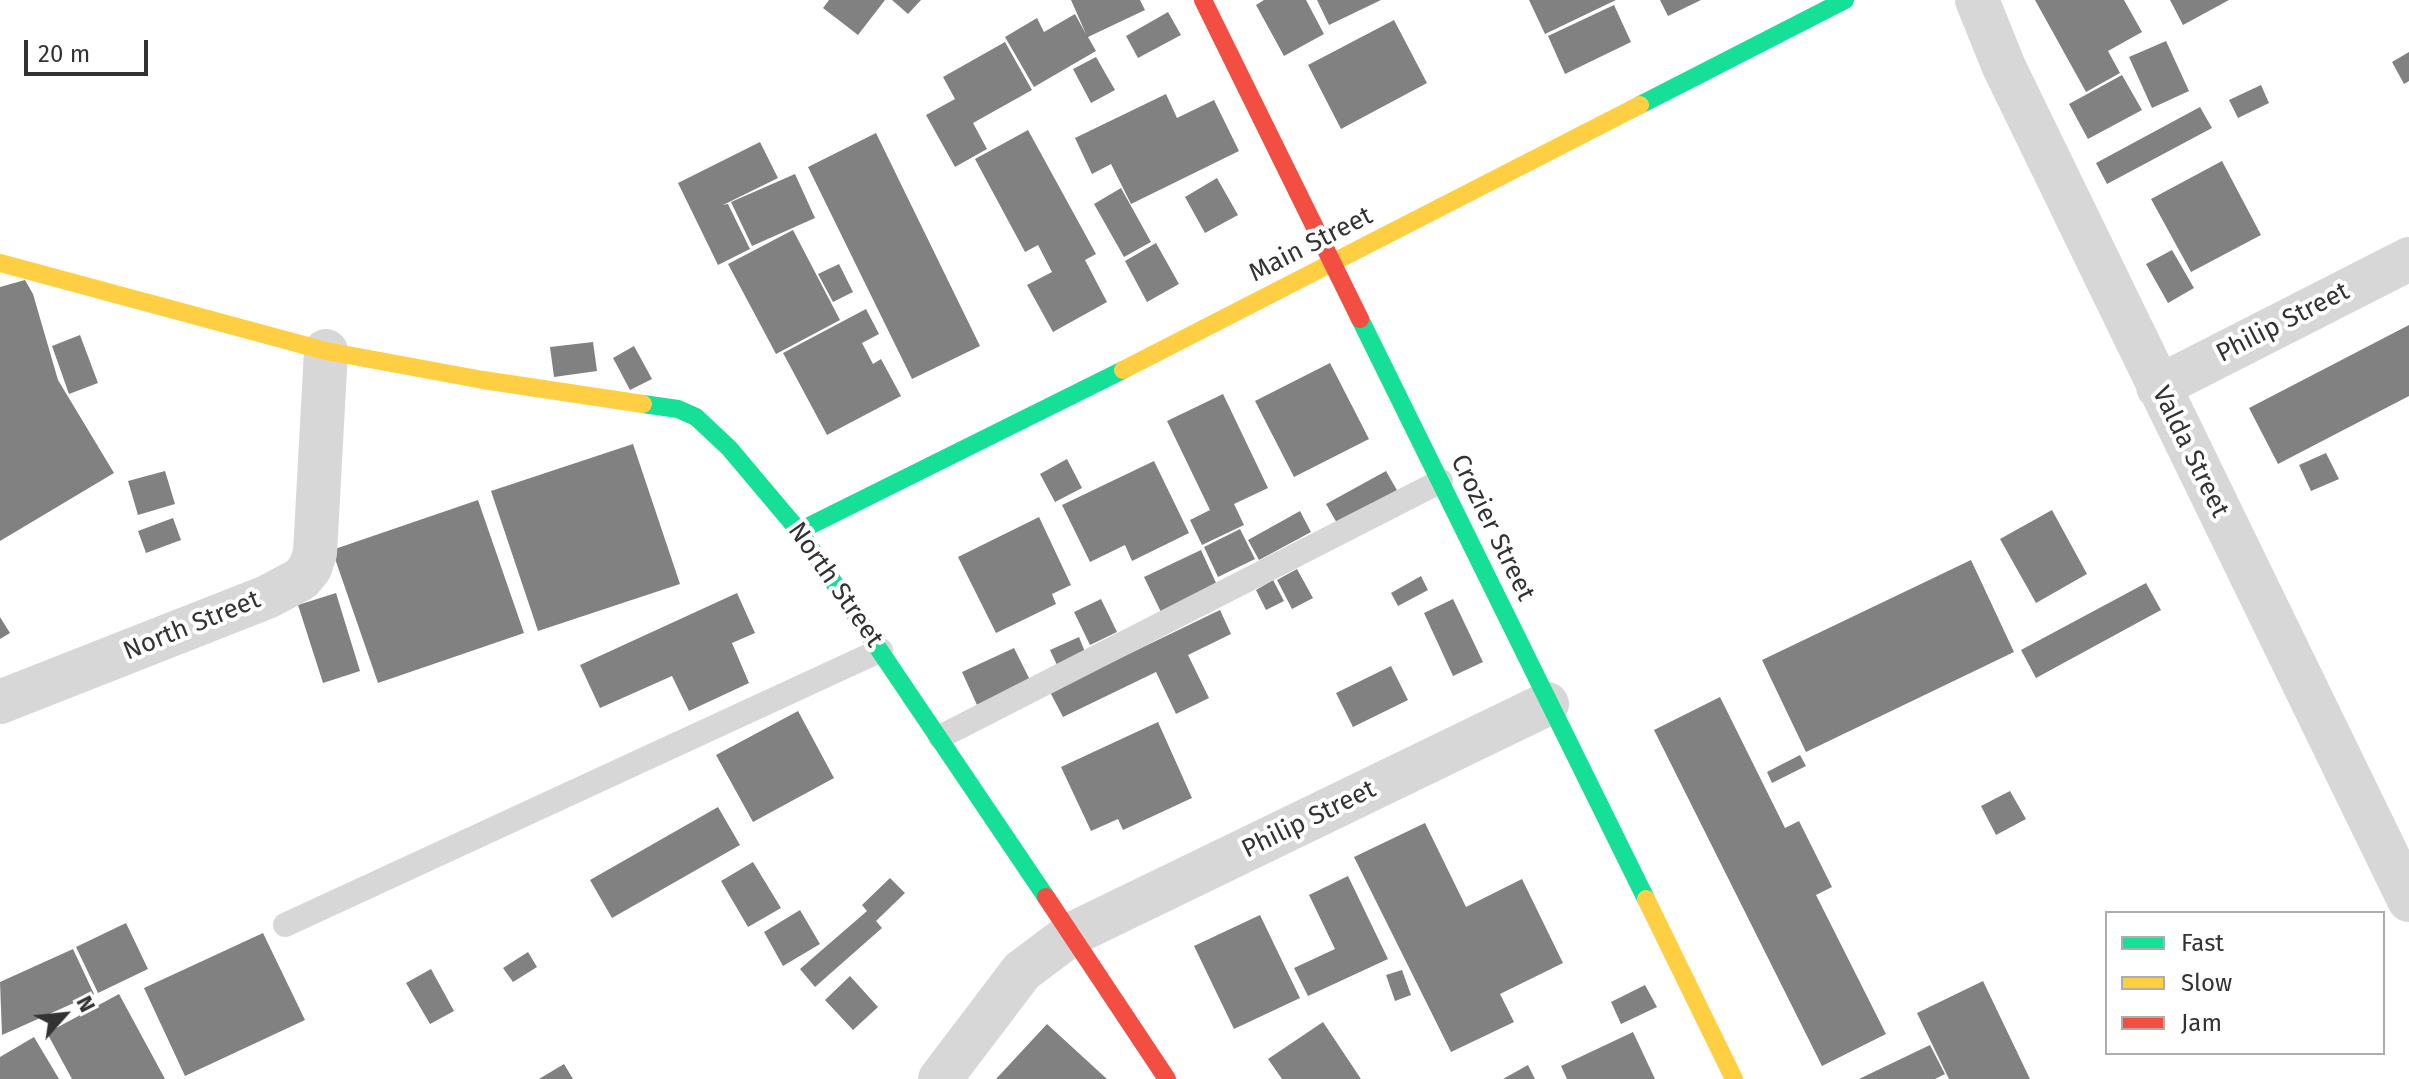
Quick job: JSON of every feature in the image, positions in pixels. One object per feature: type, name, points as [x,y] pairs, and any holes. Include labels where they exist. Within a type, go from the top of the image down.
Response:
[{"type":"street","name":"Crozier Street","points":[[1203,0],[1734,1079]]},
{"type":"street","name":"Main Street","points":[[799,531],[1845,0]]},
{"type":"street","name":"Valda Street","points":[[1977,0],[2004,67],[2409,900]]},
{"type":"street","name":"Philip Street","points":[[2158,387],[2409,259]]},
{"type":"street","name":"North Street","points":[[0,263],[326,351],[483,380],[678,409],[712,430],[799,531],[1167,1079]]},
{"type":"street","name":"North Street","points":[[0,702],[267,597],[301,579],[310,568],[315,553],[326,351]]},
{"type":"street","name":"Philip Street","points":[[940,1079],[1022,971],[1070,935],[1547,704]]},
{"type":"lane","points":[[940,737],[1441,481]]},
{"type":"lane","points":[[285,925],[881,650]]},
{"type":"building","points":[[829,0],[885,0],[858,35],[823,8]]},
{"type":"building","points":[[892,0],[921,0],[908,14]]},
{"type":"building","points":[[1071,0],[1140,0],[1145,10],[1088,37],[1096,51],[1034,87],[1005,37],[1037,18],[1044,32],[1075,14],[1086,34]]},
{"type":"building","points":[[1264,0],[1306,0],[1324,34],[1284,56],[1256,5]]},
{"type":"building","points":[[1317,0],[1381,0],[1329,25]]},
{"type":"building","points":[[1529,0],[1616,0],[1545,34]]},
{"type":"building","points":[[1660,0],[1701,0],[1668,16]]},
{"type":"building","points":[[2035,0],[2124,0],[2142,32],[2108,51],[2120,73],[2086,92]]},
{"type":"building","points":[[2170,0],[2229,0],[2183,25]]},
{"type":"building","points":[[1614,5],[1631,42],[1565,74],[1548,36]]},
{"type":"building","points":[[1168,12],[1181,35],[1138,58],[1126,36]]},
{"type":"building","points":[[1394,20],[1427,83],[1341,129],[1308,65]]},
{"type":"building","points":[[2166,41],[2189,91],[2152,108],[2129,57]]},
{"type":"building","points":[[1005,42],[1032,90],[973,123],[987,149],[955,167],[926,115],[955,99],[943,77]]},
{"type":"building","points":[[2409,52],[2409,81],[2404,84],[2392,62]]},
{"type":"building","points":[[1096,57],[1115,90],[1091,103],[1073,69]]},
{"type":"building","points":[[2122,75],[2142,110],[2088,139],[2069,104]]},
{"type":"building","points":[[2261,85],[2269,103],[2238,118],[2229,100]]},
{"type":"building","points":[[1166,94],[1177,118],[1214,100],[1239,151],[1131,204],[1111,164],[1092,174],[1075,138]]},
{"type":"building","points":[[2200,107],[2212,128],[2107,184],[2096,163]]},
{"type":"building","points":[[1028,130],[1096,254],[1085,260],[1107,302],[1053,332],[1027,285],[1052,272],[1038,245],[1025,252],[975,159]]},
{"type":"building","points":[[876,133],[980,346],[912,379],[808,167]]},
{"type":"building","points":[[760,142],[778,178],[723,205],[728,204],[750,249],[718,265],[678,183]]},
{"type":"building","points":[[2222,161],[2261,235],[2191,272],[2151,199]]},
{"type":"building","points":[[795,174],[815,218],[752,246],[731,202]]},
{"type":"building","points":[[1217,178],[1238,215],[1205,233],[1185,197]]},
{"type":"building","points":[[1121,188],[1151,242],[1124,257],[1094,204]]},
{"type":"building","points":[[793,230],[840,320],[776,354],[728,264]]},
{"type":"building","points":[[1156,243],[1179,284],[1147,302],[1125,261]]},
{"type":"building","points":[[2172,250],[2194,288],[2168,303],[2146,264]]},
{"type":"building","points":[[839,264],[853,292],[833,302],[818,274]]},
{"type":"building","points":[[25,280],[33,294],[58,380],[114,473],[0,541],[0,287]]},
{"type":"building","points":[[866,309],[879,334],[862,343],[873,364],[881,359],[901,396],[827,435],[783,353]]},
{"type":"building","points":[[2409,325],[2409,396],[2278,464],[2249,408]]},
{"type":"building","points":[[80,335],[98,383],[69,394],[52,346]]},
{"type":"building","points":[[593,342],[597,371],[554,377],[550,347]]},
{"type":"building","points":[[634,346],[652,379],[630,390],[613,358]]},
{"type":"building","points":[[1330,363],[1369,439],[1294,477],[1255,401]]},
{"type":"building","points":[[1223,394],[1268,488],[1234,504],[1244,525],[1202,545],[1190,520],[1210,510],[1167,421]]},
{"type":"building","points":[[633,444],[680,584],[538,631],[491,491]]},
{"type":"building","points":[[2326,453],[2339,479],[2311,491],[2299,465]]},
{"type":"building","points":[[1067,459],[1082,488],[1055,502],[1040,474]]},
{"type":"building","points":[[1154,461],[1189,533],[1132,561],[1125,545],[1090,562],[1062,505]]},
{"type":"building","points":[[165,471],[175,504],[138,515],[128,481]]},
{"type":"building","points":[[1386,471],[1398,492],[1338,525],[1326,504]]},
{"type":"building","points":[[478,500],[524,633],[378,683],[332,550]]},
{"type":"building","points":[[2052,510],[2087,574],[2036,603],[2000,539]]},
{"type":"building","points":[[1300,511],[1311,532],[1259,560],[1248,540]]},
{"type":"building","points":[[1039,517],[1071,585],[1052,594],[1056,604],[996,633],[958,557]]},
{"type":"building","points":[[173,518],[181,540],[146,553],[138,531]]},
{"type":"building","points":[[1240,529],[1255,559],[1218,577],[1204,547]]},
{"type":"building","points":[[1201,550],[1217,585],[1161,612],[1144,577]]},
{"type":"building","points":[[1971,560],[2014,652],[1806,752],[1762,660]]},
{"type":"building","points":[[1297,569],[1313,598],[1292,609],[1277,580]]},
{"type":"building","points":[[1421,576],[1428,590],[1398,606],[1391,593]]},
{"type":"building","points":[[1273,580],[1284,601],[1266,610],[1256,590]]},
{"type":"building","points":[[2146,583],[2161,610],[2036,678],[2021,650]]},
{"type":"building","points":[[336,593],[360,671],[323,683],[298,605]]},
{"type":"building","points":[[737,593],[755,633],[732,643],[749,683],[689,711],[672,676],[600,708],[580,665]]},
{"type":"building","points":[[1101,599],[1117,632],[1090,645],[1074,612]]},
{"type":"building","points":[[1453,599],[1483,662],[1453,676],[1424,613]]},
{"type":"building","points":[[1220,610],[1231,634],[1188,655],[1209,698],[1176,714],[1156,672],[1063,717],[1050,692]]},
{"type":"building","points":[[0,617],[10,633],[0,639]]},
{"type":"building","points":[[1079,637],[1085,652],[1057,665],[1050,650]]},
{"type":"building","points":[[1014,648],[1030,680],[977,705],[962,672]]},
{"type":"building","points":[[1391,666],[1408,700],[1353,727],[1336,693]]},
{"type":"building","points":[[1720,697],[1785,828],[1799,821],[1832,887],[1816,895],[1886,1034],[1822,1066],[1654,730]]},
{"type":"building","points":[[798,711],[834,778],[753,822],[716,755]]},
{"type":"building","points":[[1158,722],[1192,798],[1123,830],[1118,819],[1091,831],[1061,767]]},
{"type":"building","points":[[1800,755],[1806,766],[1772,783],[1767,772]]},
{"type":"building","points":[[2010,791],[2026,819],[1996,835],[1981,806]]},
{"type":"building","points":[[718,807],[740,845],[612,918],[590,880]]},
{"type":"building","points":[[1425,823],[1466,907],[1522,879],[1563,963],[1500,994],[1514,1022],[1451,1052],[1354,857]]},
{"type":"building","points":[[753,862],[781,908],[748,927],[721,881]]},
{"type":"building","points":[[1348,876],[1388,959],[1308,996],[1294,968],[1335,949],[1309,895]]},
{"type":"building","points":[[890,878],[905,893],[876,921],[882,928],[815,987],[800,969],[867,911],[862,905]]},
{"type":"building","points":[[800,910],[820,944],[783,966],[764,932]]},
{"type":"building","points":[[1260,915],[1300,998],[1234,1029],[1194,946]]},
{"type":"building","points":[[126,923],[148,969],[98,993],[76,947]]},
{"type":"building","points":[[263,933],[305,1020],[185,1076],[144,988]]},
{"type":"building","points":[[73,949],[94,994],[2,1035],[0,982]]},
{"type":"building","points":[[528,952],[537,967],[513,982],[503,968]]},
{"type":"building","points":[[431,969],[454,1011],[430,1024],[406,983]]},
{"type":"building","points":[[1402,970],[1411,995],[1395,1001],[1386,975]]},
{"type":"building","points":[[850,976],[878,1007],[853,1030],[825,1000]]},
{"type":"building","points":[[1983,981],[2030,1079],[1949,1079],[1917,1013]]},
{"type":"building","points":[[1645,985],[1657,1007],[1621,1024],[1611,1002]]},
{"type":"building","points":[[119,994],[165,1079],[72,1079],[47,1033]]},
{"type":"building","points":[[1323,1022],[1361,1079],[1282,1079],[1268,1059]]},
{"type":"building","points":[[1047,1024],[1107,1079],[996,1079]]},
{"type":"building","points":[[1633,1032],[1655,1079],[1567,1079],[1561,1066]]},
{"type":"building","points":[[34,1037],[59,1079],[0,1079],[0,1057]]},
{"type":"building","points":[[1930,1045],[1945,1074],[1935,1079],[1859,1079]]},
{"type":"building","points":[[564,1064],[573,1079],[539,1079]]},
{"type":"building","points":[[1528,1065],[1535,1079],[1503,1079]]},
{"type":"traffic: fast","points":[[1640,105],[1845,0]]},
{"type":"traffic: fast","points":[[1360,319],[1646,899]]},
{"type":"traffic: fast","points":[[799,531],[1123,370]]},
{"type":"traffic: fast","points":[[643,404],[678,409],[696,417],[729,448],[799,531],[1046,897]]},
{"type":"traffic: slow","points":[[1123,370],[1640,105]]},
{"type":"traffic: slow","points":[[0,263],[326,351],[483,380],[643,404]]},
{"type":"traffic: slow","points":[[1646,899],[1734,1079]]},
{"type":"traffic: jam","points":[[1203,0],[1360,319]]},
{"type":"traffic: jam","points":[[1046,897],[1167,1079]]}]
